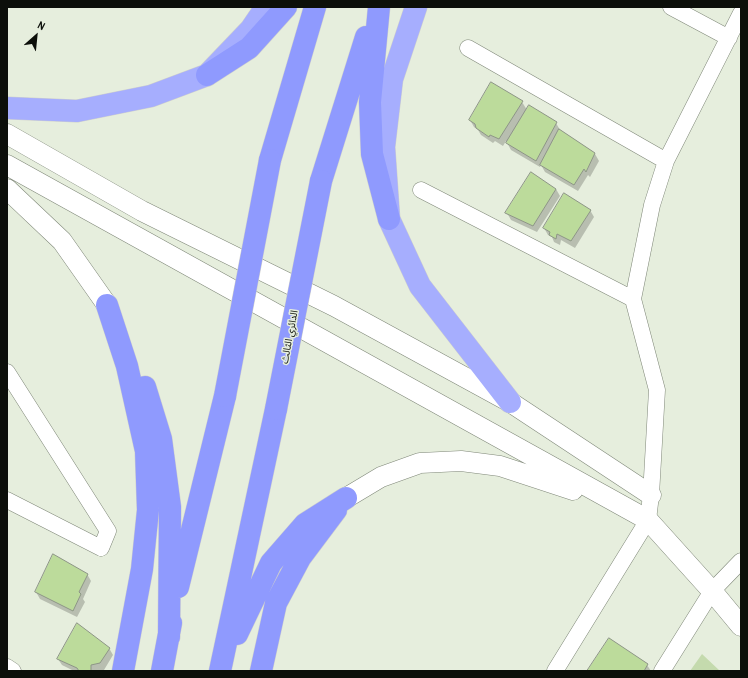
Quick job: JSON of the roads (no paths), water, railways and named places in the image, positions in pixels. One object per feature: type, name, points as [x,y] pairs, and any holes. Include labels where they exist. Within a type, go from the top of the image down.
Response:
[{"type":"highway","points":[[207,75],[251,29],[266,7]]},
{"type":"highway","points":[[7,108],[77,111],[151,96],[207,75],[249,48],[286,7]]},
{"type":"highway","points":[[162,671],[177,590],[225,396],[270,160],[316,7]]},
{"type":"highway","points":[[377,7],[370,102],[372,154],[389,218],[420,286],[510,402]]},
{"type":"highway","name":"الدائري الثالث","points":[[221,670],[276,409],[321,181],[377,7]]},
{"type":"highway","points":[[389,218],[384,147],[392,79],[416,7]]},
{"type":"highway","points":[[107,305],[138,364],[161,439],[170,507],[168,637]]},
{"type":"highway","points":[[107,305],[126,366],[146,451],[148,510],[142,561],[123,671]]},
{"type":"highway","points":[[221,670],[271,563],[305,524],[346,498]]},
{"type":"highway","points":[[261,671],[276,603],[300,558],[346,498]]},
{"type":"street","points":[[671,7],[729,38]]},
{"type":"street","points":[[555,671],[648,520],[651,495],[657,390],[633,299],[652,205],[666,161],[741,13]]},
{"type":"street","points":[[468,48],[666,161]]},
{"type":"street","points":[[7,134],[142,211],[334,306],[510,402],[651,495]]},
{"type":"street","points":[[7,165],[648,520],[712,591],[741,626]]},
{"type":"street","points":[[7,189],[62,242],[107,305]]},
{"type":"street","points":[[421,190],[633,299]]},
{"type":"street","points":[[7,372],[108,531],[101,548],[7,500]]},
{"type":"street","points":[[346,498],[381,477],[420,463],[461,461],[500,466],[629,510]]},
{"type":"street","points":[[662,671],[712,591],[741,561]]},
{"type":"street","points":[[7,667],[13,671]]}]
